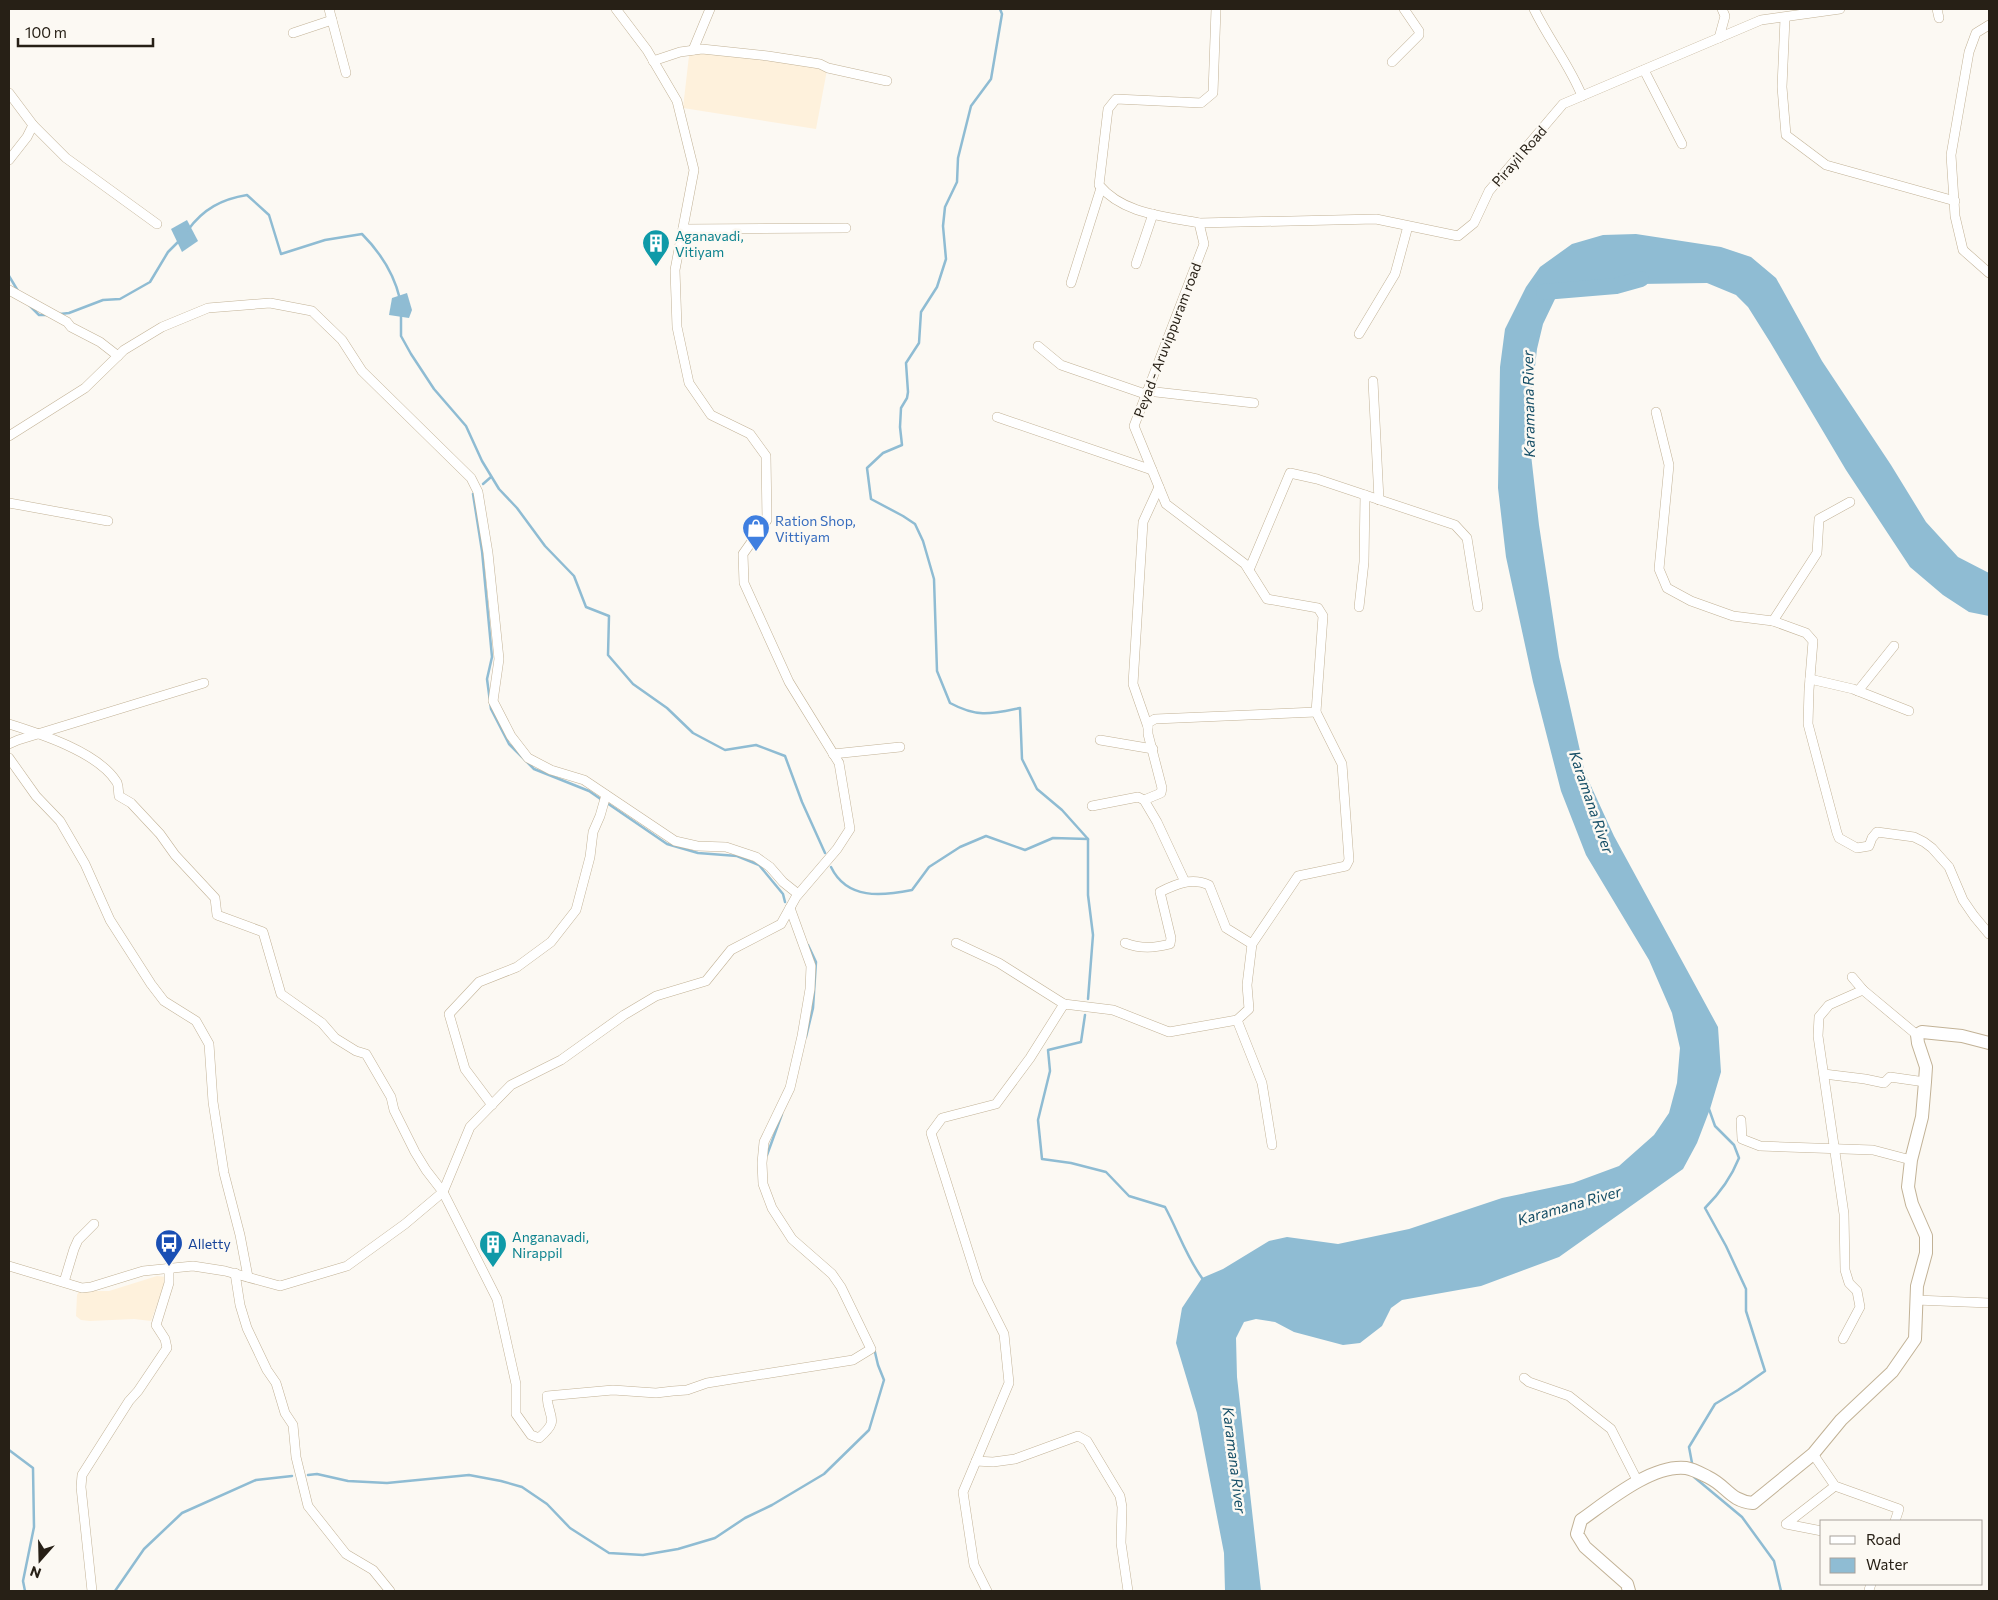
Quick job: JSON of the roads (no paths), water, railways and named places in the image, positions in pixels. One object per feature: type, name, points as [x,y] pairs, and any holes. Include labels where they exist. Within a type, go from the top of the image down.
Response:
[{"type":"street","points":[[329,9],[346,73]]},
{"type":"street","points":[[9,1266],[82,1288],[91,1287],[123,1276],[169,1267],[193,1266],[235,1273],[280,1286],[346,1266],[405,1224],[443,1192],[470,1127],[512,1085],[562,1060],[624,1015],[656,996],[706,981],[731,950],[781,924],[798,894],[838,849],[850,829],[839,762],[789,682],[744,583],[743,554],[767,520],[766,456],[750,434],[711,415],[689,383],[677,327],[675,270],[694,170],[677,101],[653,61],[616,9]]},
{"type":"street","points":[[697,50],[710,9]]},
{"type":"street","points":[[1199,223],[1136,210],[1107,195],[1099,185],[1108,109],[1116,100],[1201,102],[1213,93],[1216,9]]},
{"type":"street","points":[[1392,62],[1419,35],[1420,31],[1404,9]]},
{"type":"street","points":[[1534,9],[1544,29],[1572,72],[1582,96]]},
{"type":"street","points":[[1720,38],[1725,16],[1722,9]]},
{"type":"street","name":"Pirayil Road","points":[[1199,223],[1376,219],[1458,236],[1474,223],[1489,191],[1563,104],[1761,20],[1840,9]]},
{"type":"street","points":[[1937,9],[1939,18]]},
{"type":"street","points":[[1785,18],[1782,87],[1786,135],[1826,165],[1955,201]]},
{"type":"street","points":[[293,33],[332,20]]},
{"type":"street","points":[[1989,25],[1976,32],[1969,52],[1951,156],[1955,216],[1963,250],[1989,273]]},
{"type":"street","points":[[653,61],[680,52],[697,50],[768,56],[820,64],[828,68],[887,81]]},
{"type":"street","points":[[1644,70],[1682,144]]},
{"type":"street","points":[[9,93],[33,124],[66,158],[157,224]]},
{"type":"street","points":[[9,160],[27,137],[33,124]]},
{"type":"street","points":[[1071,282],[1101,188]]},
{"type":"street","points":[[1136,264],[1153,214]]},
{"type":"street","name":"Peyad - Aruvippuram road","points":[[1199,223],[1204,244],[1134,426],[1166,504],[1245,564],[1267,599],[1318,608],[1323,616],[1316,712]]},
{"type":"street","points":[[1359,334],[1396,274],[1408,226]]},
{"type":"street","points":[[683,229],[846,228]]},
{"type":"street","points":[[9,290],[100,342],[118,356]]},
{"type":"street","points":[[9,436],[85,388],[124,350],[162,327],[208,308],[270,303],[312,311],[342,340],[362,372],[471,478],[478,492],[488,553],[499,659],[493,701],[511,736],[528,758],[551,770],[584,780],[675,841],[698,846],[726,847],[756,858],[770,867],[783,882],[798,894]]},
{"type":"street","points":[[1038,346],[1061,365],[1146,392],[1254,403]]},
{"type":"street","points":[[1372,381],[1379,500]]},
{"type":"street","points":[[1656,412],[1668,465],[1659,569],[1667,588],[1691,600],[1733,616],[1773,621],[1806,633],[1813,641],[1808,724],[1839,838],[1857,848],[1869,846],[1877,832],[1914,837],[1924,842],[1948,867],[1963,900],[1989,934]]},
{"type":"street","points":[[996,417],[1152,470]]},
{"type":"street","points":[[1249,570],[1290,474],[1317,479],[1455,525],[1467,538],[1478,607]]},
{"type":"street","points":[[1144,800],[1161,793],[1162,788],[1148,727],[1133,684],[1143,522],[1159,487]]},
{"type":"street","points":[[1359,608],[1364,562],[1366,495]]},
{"type":"street","points":[[1773,621],[1817,553],[1819,519],[1850,502]]},
{"type":"street","points":[[9,503],[108,521]]},
{"type":"street","points":[[1858,691],[1894,646]]},
{"type":"street","points":[[1810,679],[1858,691],[1909,711]]},
{"type":"street","points":[[9,744],[204,683]]},
{"type":"street","points":[[956,943],[999,964],[1064,1004],[1112,1010],[1168,1032],[1237,1020],[1249,1009],[1247,985],[1252,944],[1298,876],[1346,866],[1349,860],[1342,764],[1316,712],[1156,719],[1148,722],[1148,727]]},
{"type":"street","points":[[9,724],[76,749],[88,756],[117,782],[119,796],[131,803],[215,898],[217,915],[263,932],[282,994],[322,1023],[335,1038],[356,1051],[366,1054],[391,1097],[394,1110],[415,1152],[443,1192],[475,1259],[497,1299],[516,1384],[516,1414],[531,1435],[539,1438],[551,1428],[553,1422],[547,1396],[613,1390],[656,1393],[687,1390],[707,1383],[854,1360],[871,1348],[841,1287],[832,1274],[792,1239],[772,1208],[763,1184],[764,1142],[790,1088],[802,1036],[810,988],[811,966],[790,908]]},
{"type":"street","points":[[1100,740],[1153,749]]},
{"type":"street","points":[[833,754],[900,747]]},
{"type":"street","points":[[9,758],[36,796],[60,822],[85,864],[110,920],[150,984],[164,1001],[196,1021],[209,1044],[213,1102],[224,1173],[240,1235],[248,1277]]},
{"type":"street","points":[[492,1105],[466,1070],[449,1014],[480,982],[517,967],[551,942],[576,910],[590,857],[593,832],[606,795]]},
{"type":"street","points":[[1092,806],[1138,797],[1144,800],[1157,822],[1186,882]]},
{"type":"street","points":[[1125,944],[1136,947],[1156,948],[1170,944],[1171,938],[1160,892],[1176,884],[1199,880],[1209,885],[1226,928],[1252,944]]},
{"type":"street","points":[[1630,1591],[1627,1584],[1585,1547],[1577,1534],[1580,1520],[1638,1482],[1666,1470],[1687,1468],[1709,1477],[1741,1502],[1754,1503],[1813,1454],[1841,1420],[1892,1372],[1916,1339],[1917,1286],[1926,1253],[1926,1236],[1912,1204],[1908,1187],[1911,1160],[1922,1117],[1926,1067],[1917,1035],[1863,990],[1852,976]]},
{"type":"street","points":[[1843,1339],[1860,1307],[1856,1291],[1849,1283],[1845,1270],[1844,1214],[1818,1036],[1819,1017],[1829,1005],[1863,990]]},
{"type":"street","points":[[987,1591],[974,1565],[963,1492],[1010,1384],[1004,1334],[978,1282],[931,1133],[942,1118],[996,1104],[1030,1058],[1064,1004]]},
{"type":"street","points":[[1237,1020],[1262,1083],[1272,1145]]},
{"type":"street","points":[[1917,1035],[1922,1032],[1946,1034],[1989,1043]]},
{"type":"street","points":[[1824,1074],[1884,1083],[1890,1077],[1925,1082]]},
{"type":"street","points":[[1742,1120],[1742,1139],[1760,1146],[1873,1150],[1911,1160]]},
{"type":"street","points":[[64,1282],[78,1240],[94,1224]]},
{"type":"street","points":[[92,1591],[80,1487],[82,1475],[129,1402],[167,1348],[166,1339],[156,1325],[169,1283],[169,1267]]},
{"type":"street","points":[[235,1273],[240,1305],[247,1328],[267,1370],[276,1383],[286,1413],[293,1425],[296,1457],[308,1506],[346,1554],[373,1570],[390,1591]]},
{"type":"street","points":[[1916,1300],[1989,1303]]},
{"type":"street","points":[[1524,1378],[1529,1382],[1569,1396],[1611,1429],[1638,1482]]},
{"type":"street","points":[[976,1461],[993,1462],[1015,1459],[1078,1436],[1087,1441],[1120,1496],[1122,1507],[1121,1543],[1128,1591]]},
{"type":"street","points":[[1813,1454],[1834,1486],[1899,1509],[1895,1520]]},
{"type":"street","points":[[1820,1532],[1786,1524],[1834,1486]]},
{"type":"water","points":[[187,220],[198,241],[182,252],[171,229]]},
{"type":"water","points":[[1636,234],[1721,247],[1751,257],[1776,278],[1822,361],[1891,465],[1926,522],[1958,557],[1989,573],[1989,616],[1969,612],[1943,595],[1910,567],[1846,470],[1748,307],[1736,295],[1707,283],[1571,285],[1555,299],[1543,324],[1537,349],[1528,428],[1539,525],[1559,657],[1585,773],[1614,836],[1718,1027],[1721,1072],[1697,1143],[1683,1169],[1559,1257],[1481,1286],[1402,1300],[1391,1308],[1382,1326],[1360,1343],[1343,1345],[1294,1332],[1275,1322],[1256,1319],[1244,1322],[1236,1338],[1237,1377],[1261,1591],[1225,1591],[1224,1553],[1197,1413],[1176,1343],[1182,1308],[1202,1278],[1223,1269],[1269,1241],[1287,1237],[1338,1244],[1409,1229],[1502,1198],[1573,1183],[1619,1166],[1654,1135],[1669,1113],[1677,1083],[1680,1048],[1672,1013],[1649,960],[1586,855],[1561,791],[1533,682],[1506,557],[1498,488],[1500,367],[1505,329],[1526,287],[1540,267],[1572,244],[1603,235]]},
{"type":"water","points":[[407,293],[412,310],[409,318],[389,315],[392,298]]},
{"type":"waterway","points":[[1000,9],[1002,14],[991,79],[971,106],[958,158],[957,182],[945,207],[943,226],[946,259],[937,287],[921,312],[919,343],[906,363],[908,392],[901,408],[900,427],[902,445],[883,453],[867,468],[871,499],[915,524],[923,541],[934,579],[937,671],[950,703],[977,713],[1001,712],[1020,708],[1022,759],[1037,789],[1062,810],[1088,839]]},
{"type":"waterway","points":[[188,230],[200,216],[214,206],[229,199],[247,195],[269,215],[281,254],[325,240],[362,234],[386,264],[400,299]]},
{"type":"waterway","points":[[60,314],[69,313],[103,300],[120,299],[150,282],[168,252],[178,242]]},
{"type":"waterway","points":[[9,276],[18,291]]},
{"type":"waterway","name":"Karamana River","points":[[1544,292],[1616,286],[1641,279]]},
{"type":"waterway","points":[[29,305],[39,315],[47,315]]},
{"type":"waterway","points":[[401,314],[401,336],[411,354],[434,389],[466,426],[482,461],[499,489],[517,508],[545,546],[574,576],[586,607],[609,616],[608,655],[633,684],[667,708],[693,733],[725,750],[756,745],[785,756],[802,802],[825,853]]},
{"type":"waterway","points":[[483,484],[491,477]]},
{"type":"waterway","points":[[473,494],[482,551],[492,657],[487,679],[491,709],[509,744],[534,769],[589,791],[602,800]]},
{"type":"waterway","points":[[607,803],[667,844],[698,853],[737,856],[759,865],[783,894],[785,902]]},
{"type":"waterway","points":[[831,867],[838,878],[856,890],[866,893],[889,894],[912,890],[929,867],[960,847],[986,836],[1025,850],[1053,838],[1088,839],[1088,895],[1093,935],[1088,999]]},
{"type":"waterway","points":[[806,1037],[813,1008],[816,962],[808,945]]},
{"type":"waterway","points":[[1085,1015],[1081,1042],[1048,1050],[1050,1071],[1038,1120],[1042,1159],[1071,1163],[1106,1172],[1129,1196],[1165,1207],[1196,1270],[1202,1278]]},
{"type":"waterway","points":[[1692,1463],[1689,1447],[1715,1404],[1765,1371],[1746,1311],[1746,1289],[1726,1246],[1705,1208],[1725,1185],[1739,1158],[1734,1145],[1715,1126],[1709,1109]]},
{"type":"waterway","points":[[767,1155],[782,1114]]},
{"type":"waterway","points":[[308,1475],[317,1474],[348,1481],[387,1483],[469,1475],[501,1481],[522,1487],[547,1504],[570,1528],[609,1553],[643,1555],[678,1549],[715,1538],[745,1518],[772,1505],[824,1474],[869,1430],[884,1380],[874,1348]]},
{"type":"waterway","points":[[9,1450],[33,1468],[34,1527],[23,1581],[25,1591]]},
{"type":"waterway","points":[[115,1591],[144,1549],[182,1513],[256,1480],[292,1476]]},
{"type":"waterway","points":[[1694,1477],[1742,1517],[1774,1561],[1781,1591]]},
{"type":"place","name":"Aganavadi, Vitiyam","points":[[656,267]]},
{"type":"place","name":"Ration Shop, Vittiyam","points":[[756,552]]},
{"type":"place","name":"Alletty","points":[[169,1267]]},
{"type":"place","name":"Anganavadi, Nirappil","points":[[493,1268]]}]
